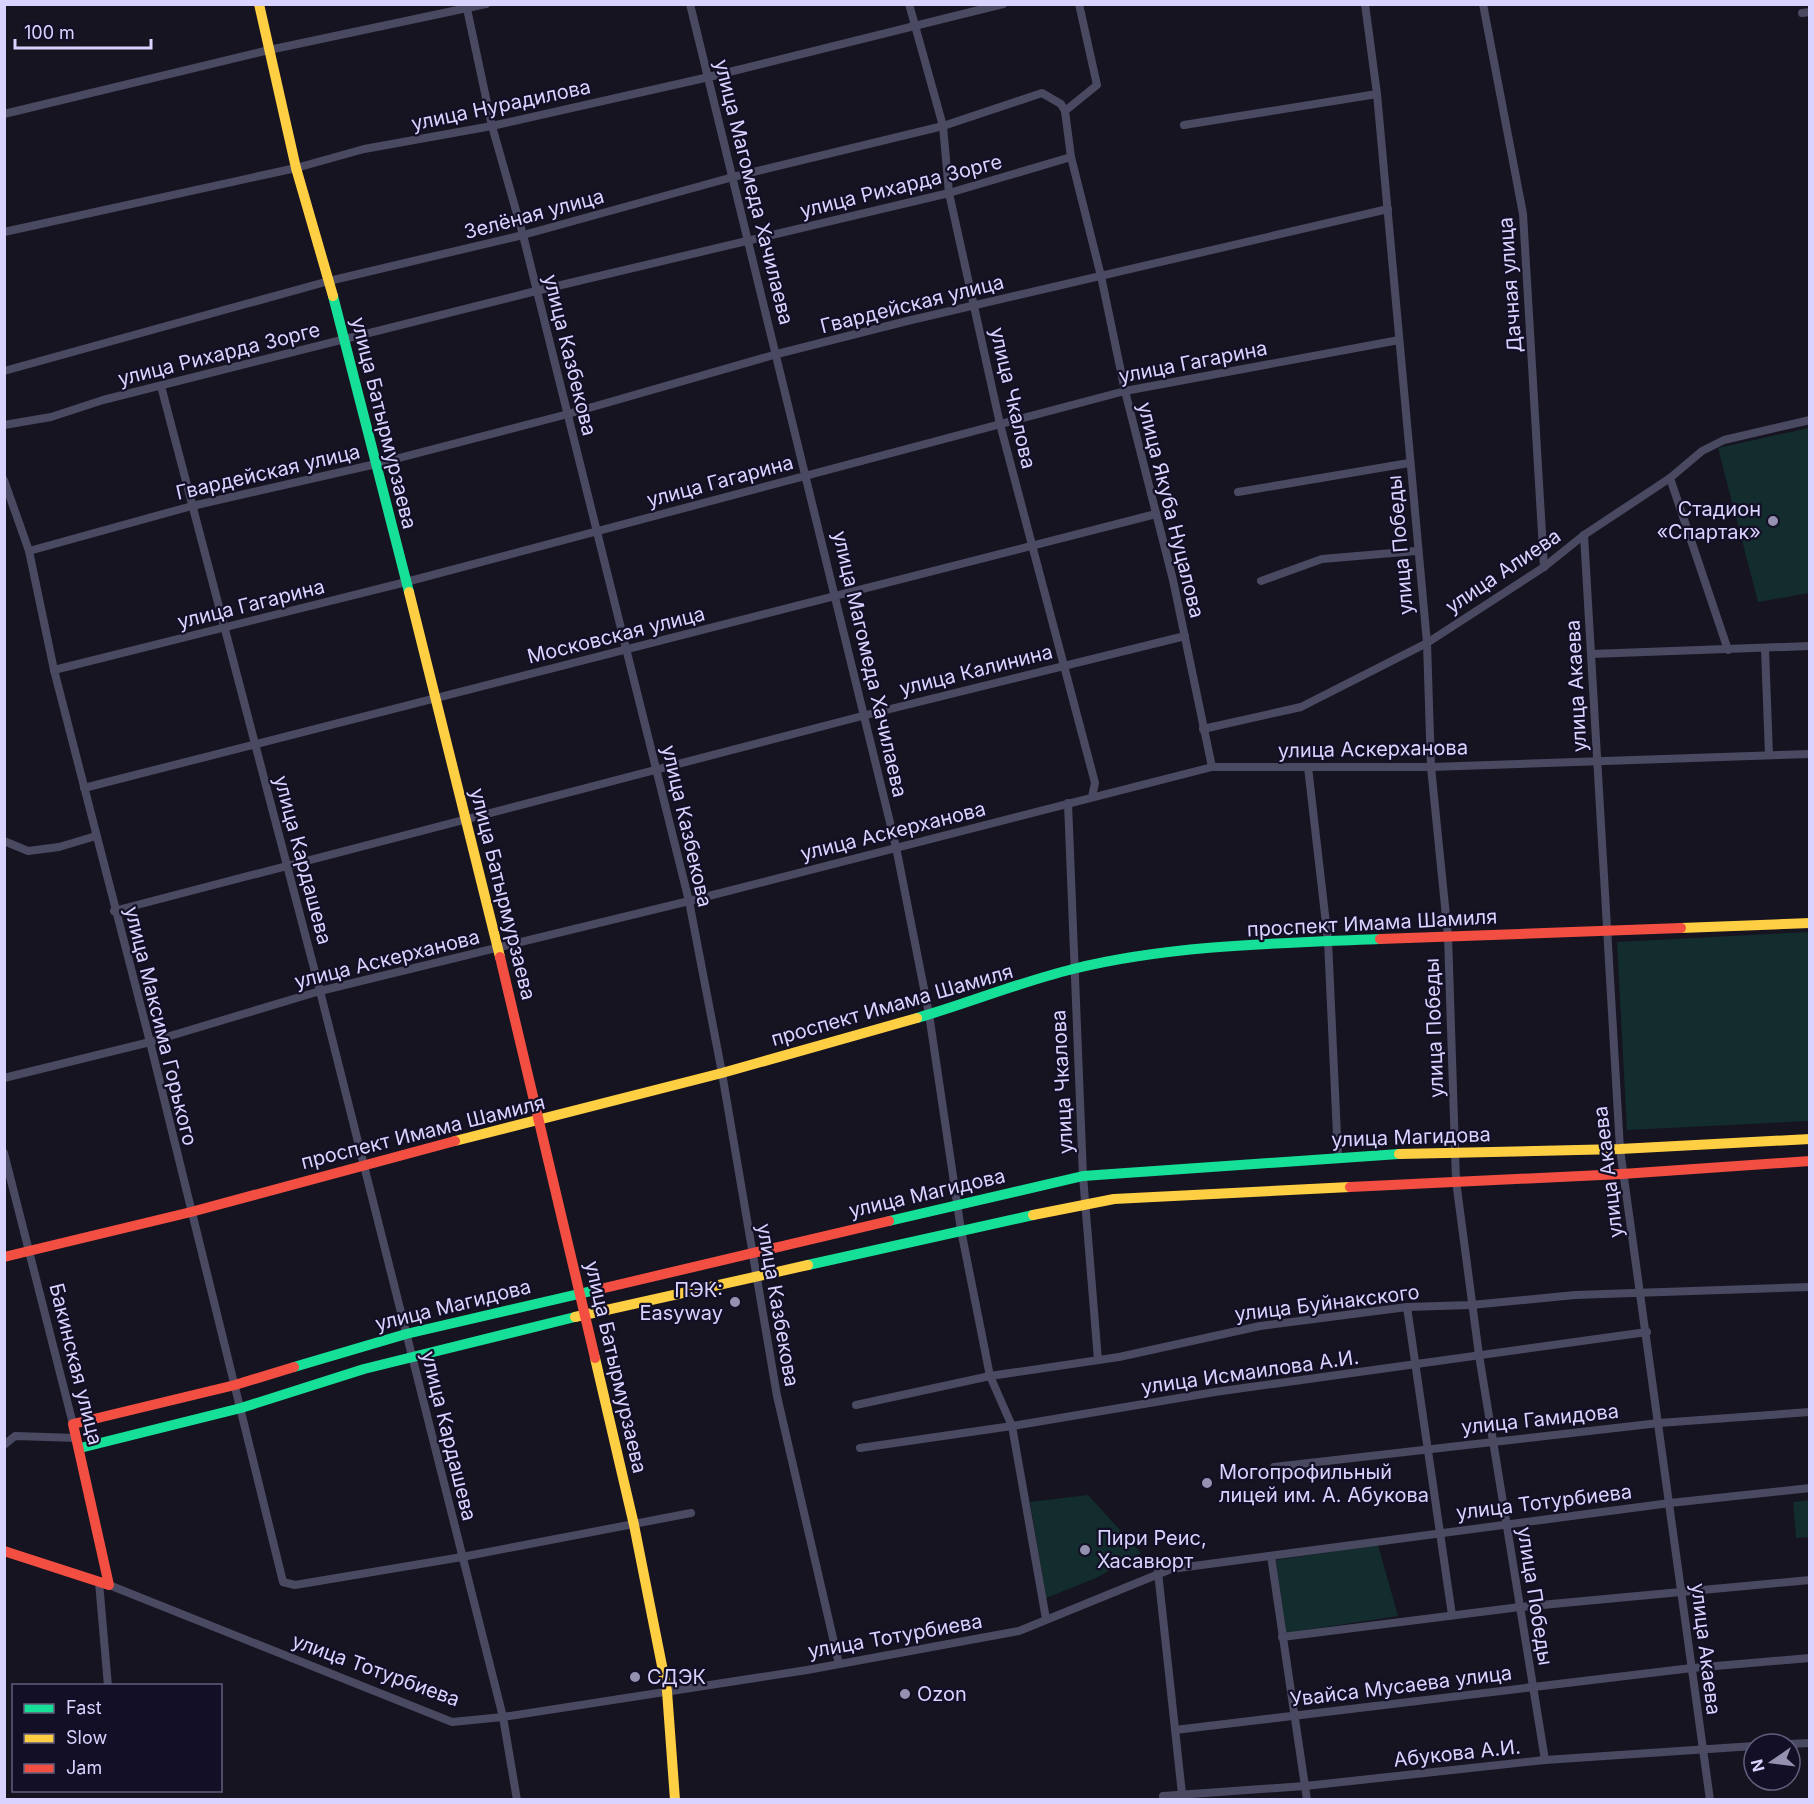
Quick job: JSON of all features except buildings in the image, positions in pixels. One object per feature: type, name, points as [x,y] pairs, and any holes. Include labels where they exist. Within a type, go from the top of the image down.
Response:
[{"type":"main road","name":"улица Батырмурзаева","points":[[259,4],[296,168],[345,339],[466,818],[634,1525],[667,1691],[675,1800]]},
{"type":"main road","name":"проспект Имама Шамиля","points":[[4,1257],[191,1212],[364,1164],[722,1073],[929,1014],[1073,969],[1139,956],[1329,941],[1809,923]]},
{"type":"main road","name":"улица Магидова","points":[[73,1424],[235,1385],[406,1334],[1083,1176],[1338,1157],[1620,1149],[1809,1138]]},
{"type":"main road","name":"улица Магидова","points":[[78,1443],[241,1408],[412,1357],[585,1314],[1085,1203],[1114,1199],[1622,1174],[1809,1161]]},
{"type":"main road","name":"Бакинская улица","points":[[73,1424],[104,1583]]},
{"type":"main road","name":"улица Тотурбиева","points":[[4,1551],[104,1583]]},
{"type":"street","points":[[4,114],[269,50],[486,4]]},
{"type":"street","name":"улица Магомеда Хачилаева","points":[[690,4],[837,596],[896,847],[929,1014],[961,1230],[990,1376],[1012,1426],[1046,1619]]},
{"type":"street","name":"улица Чкалова","points":[[909,4],[943,126],[949,193],[1000,424],[1095,783],[1092,797]]},
{"type":"street","name":"улица Нурадилова","points":[[4,232],[296,168],[364,149],[492,126],[708,77],[1003,4]]},
{"type":"street","points":[[1065,111],[1097,85],[1079,4]]},
{"type":"street","name":"улица Победы","points":[[1365,4],[1377,94],[1416,551],[1427,643],[1431,767],[1448,936],[1456,1181],[1471,1305],[1545,1760]]},
{"type":"street","name":"Дачная улица","points":[[1483,4],[1523,214],[1544,567]]},
{"type":"street","name":"улица Казбекова","points":[[466,7],[492,126],[523,235],[689,901],[722,1073],[777,1396],[839,1664]]},
{"type":"street","name":"Зелёная улица","points":[[4,371],[329,281],[523,235],[733,177],[943,126],[1042,93],[1061,104],[1065,111]]},
{"type":"street","points":[[1184,126],[1377,94]]},
{"type":"street","name":"улица Якуба Нуцалова","points":[[1065,111],[1071,157],[1185,636],[1212,767]]},
{"type":"street","name":"улица Рихарда Зорге","points":[[4,425],[51,417],[103,400],[536,291],[949,193],[1071,157]]},
{"type":"street","name":"Гвардейская улица","points":[[29,551],[192,506],[376,464],[568,414],[777,354],[974,305],[1388,209]]},
{"type":"street","name":"улица Гагарина","points":[[54,670],[406,582],[1125,391],[1399,340]]},
{"type":"street","name":"улица Кардашева","points":[[161,386],[364,1164],[503,1717],[517,1800]]},
{"type":"street","name":"улица Алиева","points":[[1203,729],[1301,707],[1427,643],[1544,567],[1584,536],[1670,478],[1702,451],[1724,440],[1809,420]]},
{"type":"street","points":[[1238,492],[1409,463]]},
{"type":"street","points":[[1670,478],[1728,650]]},
{"type":"street","name":"улица Максима Горького","points":[[4,480],[29,551],[54,670],[114,911],[150,1042],[283,1582],[295,1585],[462,1557]]},
{"type":"street","name":"Московская улица","points":[[84,788],[1156,514]]},
{"type":"street","name":"улица Акаева","points":[[1584,536],[1622,1174],[1647,1332],[1710,1800]]},
{"type":"street","points":[[1261,581],[1322,559],[1416,551]]},
{"type":"street","name":"улица Калинина","points":[[114,911],[866,715],[1185,636]]},
{"type":"street","points":[[1591,654],[1809,646]]},
{"type":"street","points":[[1765,649],[1769,755]]},
{"type":"street","name":"улица Аскерханова","points":[[4,1077],[150,1042],[320,991],[689,901],[1212,767],[1431,767],[1809,754]]},
{"type":"street","points":[[1308,767],[1329,941],[1338,1157]]},
{"type":"street","name":"улица Чкалова","points":[[1068,803],[1083,1176],[1098,1360]]},
{"type":"street","points":[[4,841],[28,851],[59,847],[96,836]]},
{"type":"street","name":"Бакинская улица","points":[[4,1153],[73,1424]]},
{"type":"street","name":"улица Буйнакского","points":[[856,1405],[990,1376],[1098,1360],[1260,1326],[1407,1307],[1471,1305],[1575,1295],[1809,1287]]},
{"type":"street","points":[[1407,1307],[1452,1615]]},
{"type":"street","name":"улица Исмаилова А.И.","points":[[860,1448],[1012,1426],[1215,1392],[1647,1332]]},
{"type":"street","name":"улица Гамидова","points":[[1274,1467],[1659,1423],[1809,1413]]},
{"type":"street","name":"улица Магидова","points":[[4,1445],[15,1437],[78,1443]]},
{"type":"street","name":"улица Тотурбиева","points":[[104,1583],[452,1722],[503,1717],[839,1664],[1019,1631],[1158,1572],[1670,1503],[1809,1488]]},
{"type":"street","points":[[462,1557],[692,1513]]},
{"type":"street","points":[[1271,1556],[1292,1715],[1307,1800]]},
{"type":"street","points":[[1158,1572],[1182,1794]]},
{"type":"street","points":[[1282,1637],[1520,1607],[1682,1590],[1809,1580]]},
{"type":"street","name":"Бакинская улица","points":[[104,1583],[108,1684]]},
{"type":"street","name":"Увайса Мусаева улица","points":[[1176,1730],[1692,1668],[1809,1658]]},
{"type":"street","name":"Абукова А.И.","points":[[1163,1798],[1182,1794],[1305,1786],[1545,1760],[1742,1746]]},
{"type":"green space","name":"Стадион «Спартак»","points":[[1809,428],[1809,593],[1758,602],[1718,448]]},
{"type":"green space","points":[[1809,932],[1809,1121],[1627,1130],[1617,942]]},
{"type":"green space","points":[[1088,1495],[1141,1553],[1096,1578],[1046,1598],[1030,1502]]},
{"type":"green space","points":[[1809,1500],[1809,1537],[1796,1538],[1793,1502]]},
{"type":"green space","points":[[1378,1545],[1398,1616],[1285,1633],[1276,1560]]},
{"type":"traffic: fast","points":[[333,296],[409,592]]},
{"type":"traffic: fast","points":[[917,1018],[1034,980],[1110,961],[1225,946],[1380,939]]},
{"type":"traffic: fast","points":[[889,1221],[1083,1176],[1399,1154]]},
{"type":"traffic: fast","points":[[808,1265],[1033,1215]]},
{"type":"traffic: fast","points":[[294,1367],[406,1334],[596,1290]]},
{"type":"traffic: fast","points":[[80,1448],[241,1408],[364,1369],[575,1317]]},
{"type":"traffic: slow","points":[[259,4],[296,168],[333,296]]},
{"type":"traffic: slow","points":[[409,592],[500,957]]},
{"type":"traffic: slow","points":[[1681,928],[1810,923]]},
{"type":"traffic: slow","points":[[455,1141],[722,1073],[917,1018]]},
{"type":"traffic: slow","points":[[1399,1154],[1620,1149],[1810,1139]]},
{"type":"traffic: slow","points":[[1033,1215],[1114,1199],[1350,1187]]},
{"type":"traffic: slow","points":[[575,1317],[808,1265]]},
{"type":"traffic: slow","points":[[595,1358],[634,1525],[667,1691],[675,1800]]},
{"type":"traffic: jam","points":[[1380,939],[1681,928]]},
{"type":"traffic: jam","points":[[500,957],[595,1358]]},
{"type":"traffic: jam","points":[[4,1257],[191,1212],[455,1141]]},
{"type":"traffic: jam","points":[[1350,1187],[1622,1174],[1810,1161]]},
{"type":"traffic: jam","points":[[596,1290],[889,1221]]},
{"type":"traffic: jam","points":[[4,1551],[109,1585],[73,1424],[235,1385],[294,1367]]},
{"type":"place","name":"Стадион «Спартак»","points":[[1773,521]]},
{"type":"place","name":"ПЭК: Easyway","points":[[735,1302]]},
{"type":"place","name":"Могопрофильный лицей им. А. Абукова","points":[[1207,1483]]},
{"type":"place","name":"Пири Реис, Хасавюрт","points":[[1085,1550]]},
{"type":"place","name":"СДЭК","points":[[635,1677]]},
{"type":"place","name":"Ozon","points":[[905,1694]]}]
